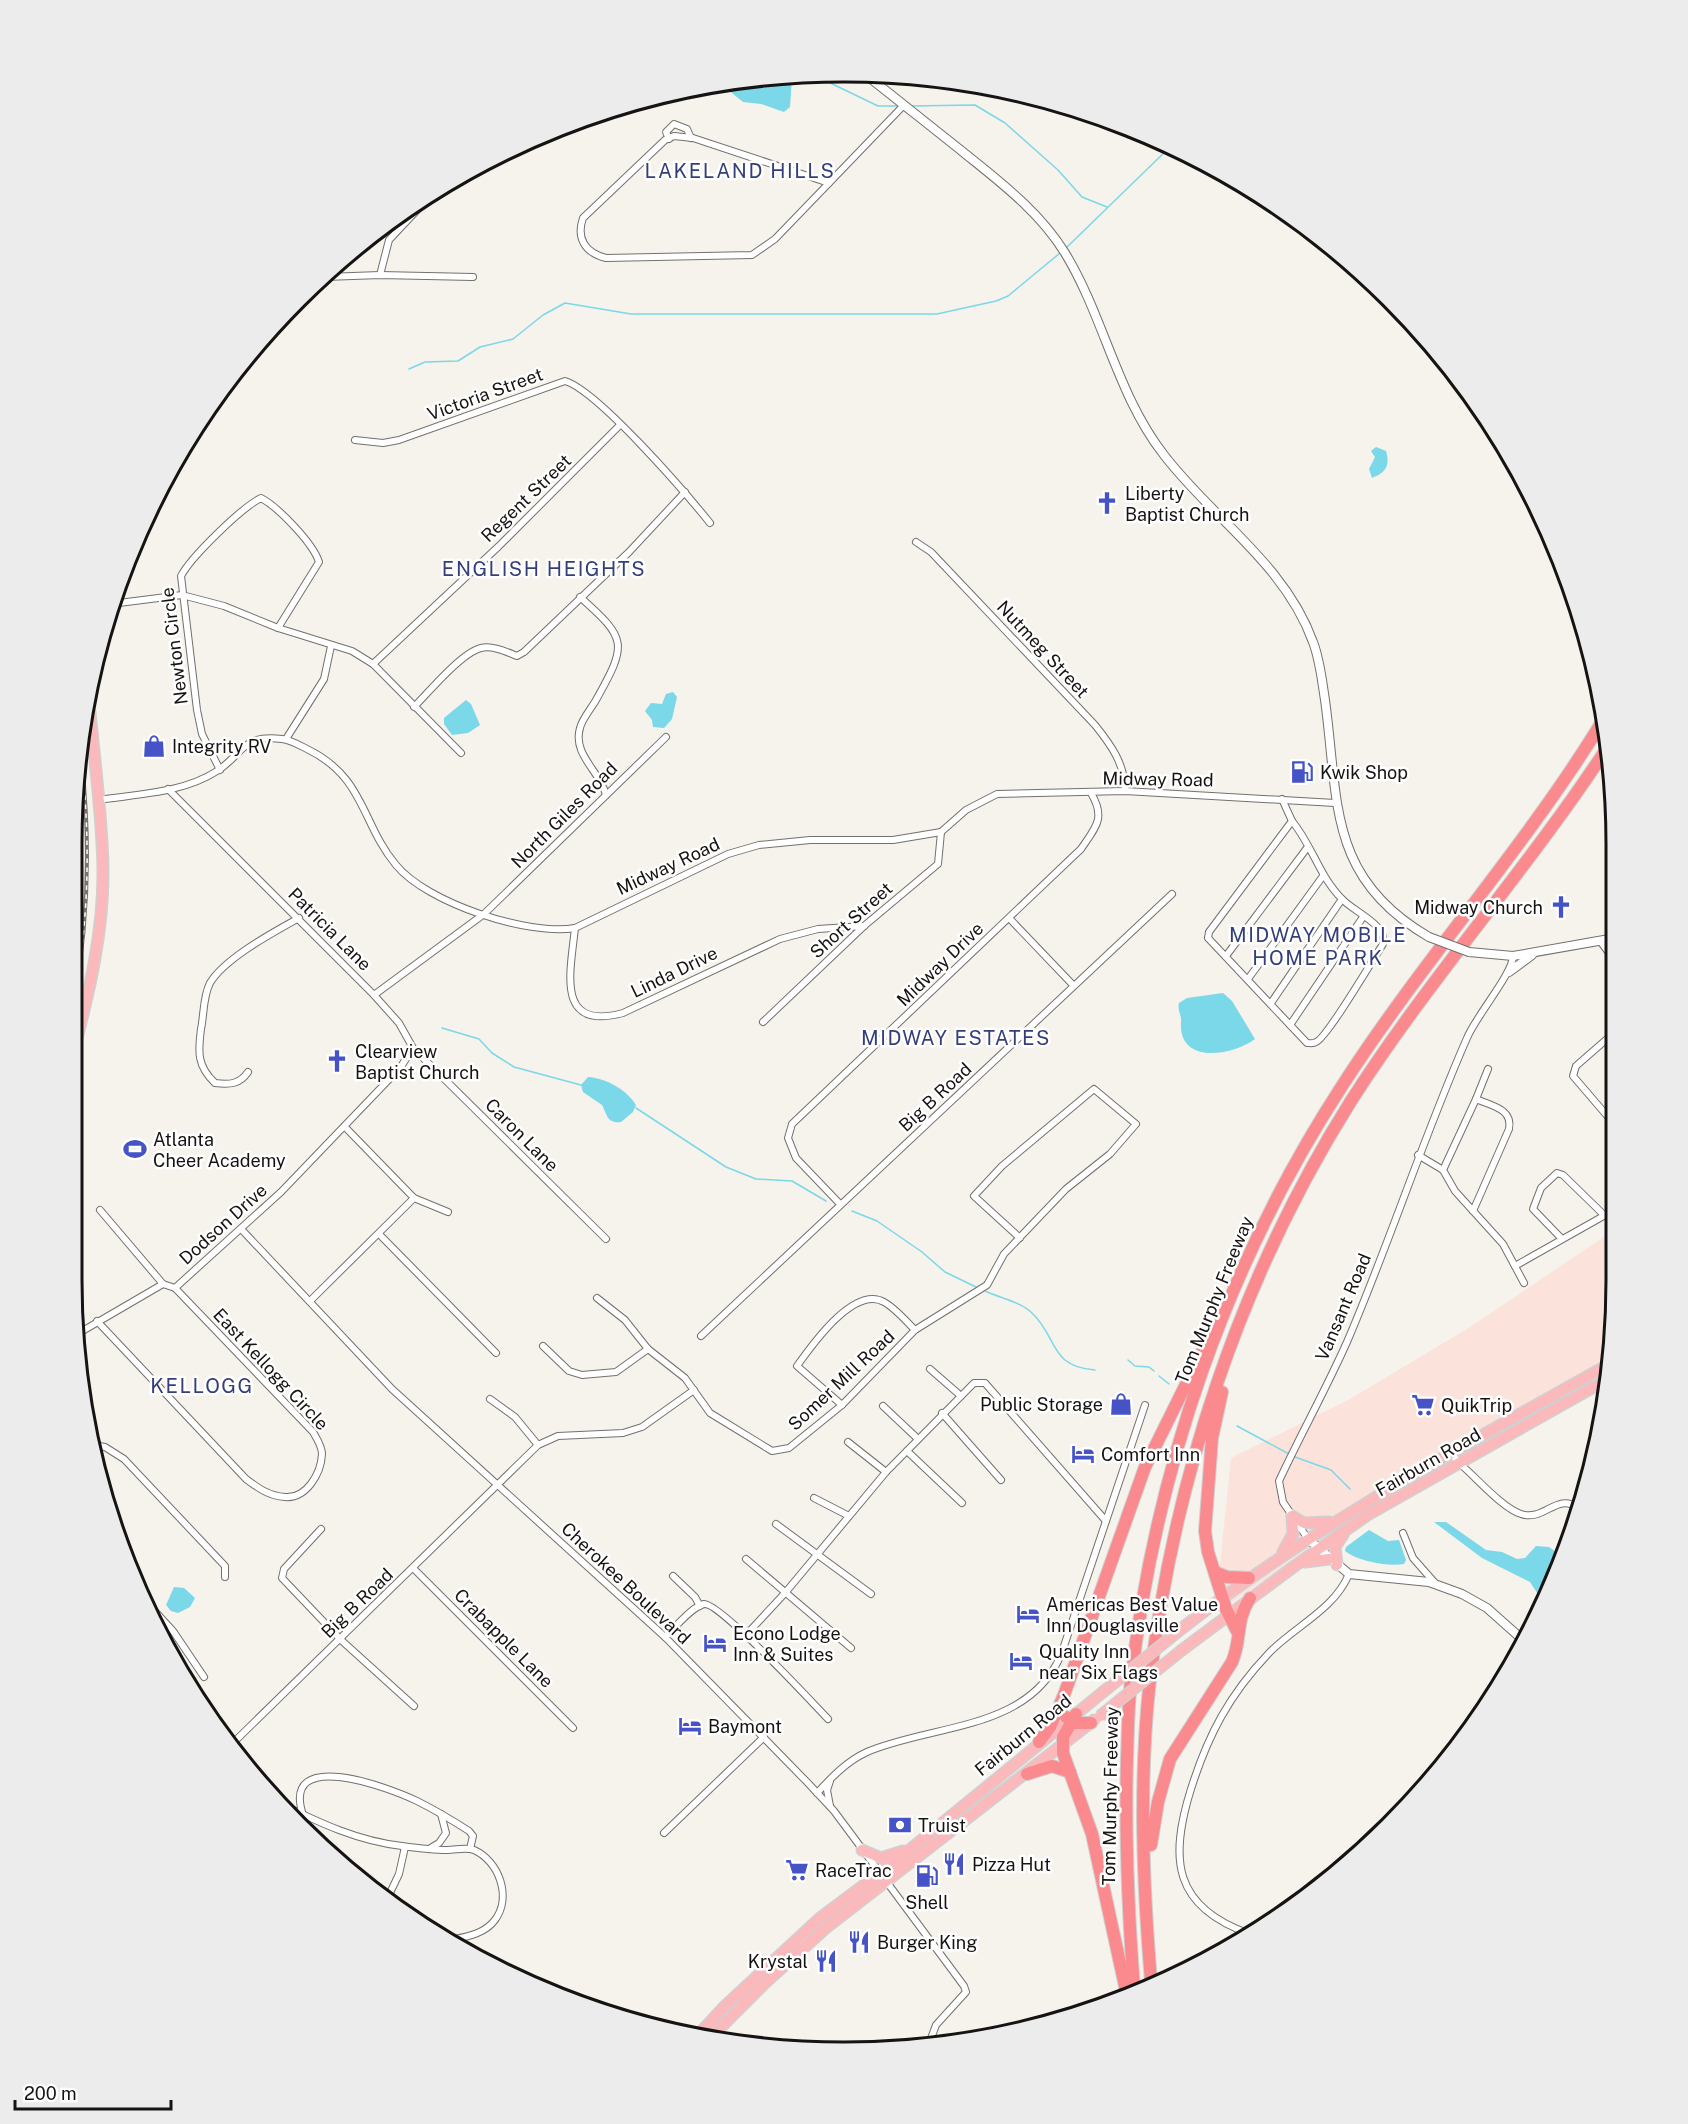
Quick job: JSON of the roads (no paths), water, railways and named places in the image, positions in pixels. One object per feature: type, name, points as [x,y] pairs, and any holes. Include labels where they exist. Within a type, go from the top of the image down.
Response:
[{"type":"highway","name":"Tom Murphy Freeway","points":[[1134,1984],[1125,1830],[1130,1681],[1147,1580],[1165,1495],[1195,1392],[1228,1304],[1275,1202],[1342,1085],[1545,808],[1597,730]]},
{"type":"highway","name":"Tom Murphy Freeway","points":[[1151,1977],[1145,1906],[1146,1733],[1164,1584],[1196,1449],[1242,1317],[1281,1229],[1350,1103],[1413,1012],[1578,793],[1600,758]]},
{"type":"highway","points":[[1039,1742],[1050,1727],[1064,1695],[1145,1467],[1228,1304]]},
{"type":"highway","points":[[1237,1632],[1228,1614],[1205,1531],[1206,1492],[1216,1417],[1242,1317]]},
{"type":"highway","points":[[1215,1572],[1227,1577],[1249,1578]]},
{"type":"highway","points":[[1145,1906],[1152,1831],[1166,1770],[1178,1742],[1232,1662],[1238,1645],[1237,1632],[1240,1615],[1250,1598]]},
{"type":"highway","points":[[1064,1695],[1064,1710],[1072,1718],[1096,1719]]},
{"type":"highway","points":[[1072,1718],[1063,1737],[1062,1746],[1092,1834],[1125,1988]]},
{"type":"highway","points":[[1027,1774],[1052,1766],[1070,1772]]},
{"type":"main road","points":[[82,1019],[98,940],[103,869],[92,728]]},
{"type":"main road","name":"Fairburn Road","points":[[717,2031],[789,1960],[882,1878],[912,1848],[1039,1742],[1223,1597],[1308,1539],[1451,1453],[1600,1370]]},
{"type":"main road","points":[[1557,1408],[1568,1396],[1594,1381],[1596,1372]]},
{"type":"main road","name":"Fairburn Road","points":[[704,2028],[725,2006],[820,1918],[882,1878],[1027,1774],[1228,1614],[1296,1564],[1413,1488],[1598,1386]]},
{"type":"main road","points":[[1292,1516],[1304,1523],[1314,1525],[1338,1521]]},
{"type":"main road","points":[[1280,1557],[1293,1534],[1292,1516]]},
{"type":"main road","points":[[1296,1564],[1316,1558],[1333,1562],[1336,1542],[1353,1526]]},
{"type":"main road","points":[[862,1851],[881,1858],[912,1848]]},
{"type":"street","points":[[877,83],[1011,191],[1048,230],[1079,280],[1126,390],[1151,437],[1177,470],[1268,566],[1296,603],[1314,644],[1320,666],[1331,742],[1335,803],[1346,844],[1366,883],[1394,914],[1429,937],[1454,948],[1484,955],[1513,956],[1606,939]]},
{"type":"street","points":[[829,183],[682,136],[669,139],[584,218],[579,230],[580,238],[586,247],[597,256],[606,258],[752,255],[775,239],[829,183],[904,105]]},
{"type":"street","points":[[669,139],[666,132],[674,124],[687,129],[691,138]]},
{"type":"street","points":[[380,274],[389,240],[407,221]]},
{"type":"street","points":[[336,276],[380,274],[473,277]]},
{"type":"street","name":"Victoria Street","points":[[355,440],[383,443],[399,440],[565,381],[575,384],[620,425],[685,492],[710,523]]},
{"type":"street","name":"Regent Street","points":[[373,664],[507,538],[620,425]]},
{"type":"street","points":[[414,707],[468,655],[480,648],[490,648],[517,656],[524,652],[636,544],[685,492]]},
{"type":"street","name":"Newton Circle","points":[[220,770],[202,734],[197,710],[181,576],[187,566],[254,501],[261,498],[269,503],[308,544],[319,562],[278,628]]},
{"type":"street","name":"Nutmeg Street","points":[[916,542],[931,552],[1095,725],[1117,756],[1125,779],[1125,791]]},
{"type":"street","points":[[122,603],[182,595],[224,606],[278,628],[352,651],[373,664],[460,753]]},
{"type":"street","points":[[580,597],[611,625],[620,646],[602,690],[579,729],[580,745],[586,761],[604,788],[606,795]]},
{"type":"street","points":[[286,739],[324,680],[331,646]]},
{"type":"street","name":"North Giles Road","points":[[484,914],[666,737]]},
{"type":"street","name":"Midway Road","points":[[99,800],[185,786],[220,770],[231,757],[252,742],[271,738],[286,739],[313,752],[336,768],[354,788],[385,849],[408,878],[423,889],[462,907],[484,914],[538,927],[575,928],[728,854],[759,845],[810,840],[893,840],[941,832],[966,810],[997,794],[1125,791],[1335,803]]},
{"type":"street","name":"Patricia Lane","points":[[168,789],[374,995],[484,914]]},
{"type":"street","name":"Midway Drive","points":[[840,1204],[796,1158],[788,1138],[792,1124],[1081,849],[1095,829],[1100,807],[1091,793]]},
{"type":"street","points":[[1282,799],[1323,876],[1341,899],[1381,928],[1385,937],[1383,944],[1318,1042],[1307,1042],[1208,938],[1209,932],[1292,821]]},
{"type":"street","name":"Short Street","points":[[763,1022],[864,926],[938,864],[941,832]]},
{"type":"street","points":[[1226,956],[1307,848]]},
{"type":"street","points":[[1248,979],[1323,876]]},
{"type":"street","name":"Big B Road","points":[[701,1336],[1172,894]]},
{"type":"street","points":[[1271,1003],[1341,899]]},
{"type":"street","points":[[1290,1025],[1363,917]]},
{"type":"street","points":[[248,1072],[242,1080],[225,1084],[215,1083],[200,1065],[198,1048],[207,991],[218,975],[258,941],[299,918]]},
{"type":"street","points":[[1009,918],[1074,985]]},
{"type":"street","name":"Linda Drive","points":[[575,928],[572,998],[578,1010],[588,1016],[603,1018],[623,1013],[780,939],[818,929],[864,926]]},
{"type":"street","points":[[1600,940],[1606,948]]},
{"type":"street","points":[[1509,972],[1535,952]]},
{"type":"street","points":[[1500,956],[1508,963],[1509,972]]},
{"type":"street","name":"Vansant Road","points":[[1349,1574],[1308,1539],[1281,1496],[1279,1481],[1346,1343],[1397,1215],[1418,1155],[1468,1035],[1488,1000],[1509,972],[1513,956]]},
{"type":"street","name":"Caron Lane","points":[[374,995],[399,1023],[413,1048],[606,1239]]},
{"type":"street","points":[[1606,1040],[1576,1066],[1573,1076],[1606,1114]]},
{"type":"street","name":"Dodson Drive","points":[[163,1284],[175,1288],[242,1230],[400,1068],[413,1048]]},
{"type":"street","points":[[1443,1170],[1488,1069]]},
{"type":"street","name":"Somer Mill Road","points":[[597,1298],[625,1320],[648,1349],[685,1378],[710,1413],[772,1451],[789,1448],[842,1405],[915,1330],[987,1285],[1004,1254],[1020,1238],[1066,1189],[1110,1154],[1136,1124],[1094,1089],[1002,1166],[974,1196],[1020,1238]]},
{"type":"street","points":[[1473,1211],[1511,1120],[1508,1113],[1476,1099]]},
{"type":"street","points":[[345,1126],[414,1198],[448,1212]]},
{"type":"street","points":[[1418,1155],[1443,1170],[1455,1191],[1503,1244],[1524,1283]]},
{"type":"street","points":[[1515,1266],[1604,1215],[1563,1175],[1557,1173],[1541,1188],[1533,1209],[1562,1239]]},
{"type":"street","points":[[310,1301],[414,1198]]},
{"type":"street","points":[[84,1329],[163,1284],[100,1210]]},
{"type":"street","name":"Cherokee Boulevard","points":[[242,1230],[392,1389],[665,1637],[830,1807],[966,1992],[936,2025],[932,2036]]},
{"type":"street","points":[[380,1234],[496,1353]]},
{"type":"street","name":"East Kellogg Circle","points":[[97,1321],[246,1479],[269,1494],[285,1497],[304,1492],[313,1482],[322,1455],[321,1446],[313,1432],[175,1288]]},
{"type":"street","points":[[842,1405],[797,1366],[819,1336],[859,1300],[872,1298],[885,1302],[915,1330]]},
{"type":"street","points":[[543,1346],[569,1371],[582,1375],[616,1372],[648,1349]]},
{"type":"street","points":[[930,1369],[961,1396]]},
{"type":"street","points":[[746,1635],[785,1593],[886,1472],[974,1383],[985,1383],[1106,1521]]},
{"type":"street","points":[[490,1399],[515,1417],[538,1445],[558,1436],[623,1433],[642,1427],[694,1390]]},
{"type":"street","points":[[817,1792],[834,1774],[864,1753],[996,1715],[1019,1705],[1037,1692],[1049,1678],[1061,1656],[1145,1405]]},
{"type":"street","points":[[883,1406],[918,1439]]},
{"type":"street","points":[[942,1413],[1001,1479]]},
{"type":"street","points":[[848,1442],[886,1472]]},
{"type":"street","name":"Big B Road","points":[[237,1740],[500,1486],[538,1445]]},
{"type":"street","points":[[101,1446],[123,1459],[225,1566],[225,1577]]},
{"type":"street","points":[[907,1451],[962,1503]]},
{"type":"street","points":[[1451,1453],[1459,1463],[1512,1509],[1523,1515],[1536,1515],[1560,1502],[1572,1504]]},
{"type":"street","points":[[814,1498],[849,1516]]},
{"type":"street","points":[[776,1524],[871,1593]]},
{"type":"street","points":[[321,1529],[284,1569],[282,1578],[341,1640],[414,1706]]},
{"type":"street","points":[[1403,1533],[1413,1558],[1435,1583]]},
{"type":"street","points":[[746,1559],[851,1648]]},
{"type":"street","name":"Crabapple Lane","points":[[414,1569],[573,1728]]},
{"type":"street","points":[[1239,1930],[1214,1917],[1191,1892],[1179,1859],[1180,1825],[1203,1750],[1222,1714],[1271,1652],[1331,1600],[1349,1574],[1435,1583],[1487,1608],[1517,1635]]},
{"type":"street","points":[[673,1575],[695,1597],[700,1606]]},
{"type":"street","points":[[665,1637],[700,1606],[706,1604],[715,1607],[746,1635],[828,1719]]},
{"type":"street","points":[[162,1619],[173,1631],[204,1677]]},
{"type":"street","points":[[664,1833],[764,1737]]},
{"type":"street","points":[[830,1807],[827,1790],[834,1774]]},
{"type":"street","points":[[303,1815],[298,1798],[303,1785],[313,1777],[325,1775],[383,1788],[441,1814],[469,1831],[473,1836],[470,1849]]},
{"type":"street","points":[[807,1782],[818,1784],[827,1782]]},
{"type":"street","points":[[429,1849],[439,1843],[446,1833],[441,1814]]},
{"type":"street","points":[[303,1815],[348,1834],[405,1847],[470,1849],[487,1858],[496,1868],[502,1885],[503,1900],[495,1919],[483,1930],[460,1937]]},
{"type":"street","points":[[391,1892],[399,1874],[405,1847]]},
{"type":"water","points":[[792,84],[790,107],[784,112],[761,104],[743,102],[730,91]]},
{"type":"water","points":[[1376,447],[1386,451],[1388,460],[1384,471],[1372,478],[1369,469],[1375,457],[1371,451]]},
{"type":"water","points":[[673,692],[677,697],[672,719],[664,728],[653,727],[652,720],[645,711],[651,703],[662,704],[666,694]]},
{"type":"water","points":[[466,700],[471,704],[480,725],[468,733],[452,735],[444,724],[444,718]]},
{"type":"water","points":[[1223,993],[1232,1001],[1255,1039],[1233,1050],[1208,1053],[1197,1051],[1188,1045],[1182,1036],[1179,1003],[1187,998]]},
{"type":"water","points":[[588,1077],[609,1082],[622,1090],[636,1105],[633,1112],[621,1122],[610,1120],[602,1105],[583,1092],[581,1085]]},
{"type":"water","points":[[1434,1522],[1446,1522],[1486,1550],[1502,1552],[1517,1559],[1525,1558],[1536,1546],[1549,1547],[1555,1551],[1538,1594],[1530,1582],[1482,1558]]},
{"type":"water","points":[[1369,1530],[1388,1541],[1399,1540],[1406,1560],[1404,1564],[1389,1565],[1373,1562],[1357,1558],[1345,1551],[1346,1547]]},
{"type":"water","points":[[174,1587],[184,1588],[195,1598],[190,1607],[178,1613],[171,1611],[166,1605]]},
{"type":"waterway","points":[[829,83],[878,106],[898,106]]},
{"type":"waterway","points":[[909,106],[975,105],[1005,123],[1058,170],[1082,197],[1107,207]]},
{"type":"waterway","points":[[1066,248],[1164,153]]},
{"type":"waterway","points":[[409,369],[425,362],[458,361],[480,347],[513,339],[543,315],[565,303],[631,314],[937,314],[996,301],[1008,296],[1060,253]]},
{"type":"waterway","points":[[442,1028],[479,1039],[492,1053],[514,1067],[581,1085]]},
{"type":"waterway","points":[[636,1108],[726,1167],[756,1179],[792,1181],[826,1201]]},
{"type":"waterway","points":[[852,1211],[877,1221],[922,1252],[945,1272],[976,1287]]},
{"type":"waterway","points":[[985,1291],[1027,1309],[1040,1322],[1062,1357],[1080,1368],[1095,1370]]},
{"type":"waterway","points":[[1128,1360],[1135,1366],[1149,1367],[1154,1371]]},
{"type":"waterway","points":[[1159,1376],[1169,1384]]},
{"type":"waterway","points":[[1237,1426],[1289,1454]]},
{"type":"waterway","points":[[1295,1457],[1331,1470],[1350,1489]]},
{"type":"railway","points":[[82,943],[87,881],[84,792]]},
{"type":"place","name":"Liberty Baptist Church","points":[[1107,503]]},
{"type":"place","name":"Integrity RV","points":[[154,746]]},
{"type":"place","name":"Kwik Shop","points":[[1302,772]]},
{"type":"place","name":"Midway Church","points":[[1561,907]]},
{"type":"place","name":"Clearview Baptist Church","points":[[337,1061]]},
{"type":"place","name":"Atlanta Cheer Academy","points":[[135,1149]]},
{"type":"place","name":"Public Storage","points":[[1121,1404]]},
{"type":"place","name":"QuikTrip","points":[[1423,1405]]},
{"type":"place","name":"Comfort Inn","points":[[1083,1454]]},
{"type":"place","name":"Americas Best Value Inn Douglasville","points":[[1028,1614]]},
{"type":"place","name":"Econo Lodge Inn & Suites","points":[[715,1643]]},
{"type":"place","name":"Quality Inn near Six Flags","points":[[1021,1661]]},
{"type":"place","name":"Baymont","points":[[690,1726]]},
{"type":"place","name":"Truist","points":[[900,1825]]},
{"type":"place","name":"Pizza Hut","points":[[954,1864]]},
{"type":"place","name":"RaceTrac","points":[[797,1870]]},
{"type":"place","name":"Shell","points":[[927,1876]]},
{"type":"place","name":"Burger King","points":[[859,1942]]},
{"type":"place","name":"Krystal","points":[[826,1961]]},
{"type":"district","name":"LAKELAND HILLS","points":[[740,171]]},
{"type":"district","name":"ENGLISH HEIGHTS","points":[[544,569]]},
{"type":"district","name":"MIDWAY MOBILE HOME PARK","points":[[1318,946]]},
{"type":"district","name":"MIDWAY ESTATES","points":[[956,1038]]},
{"type":"district","name":"KELLOGG","points":[[202,1386]]}]
